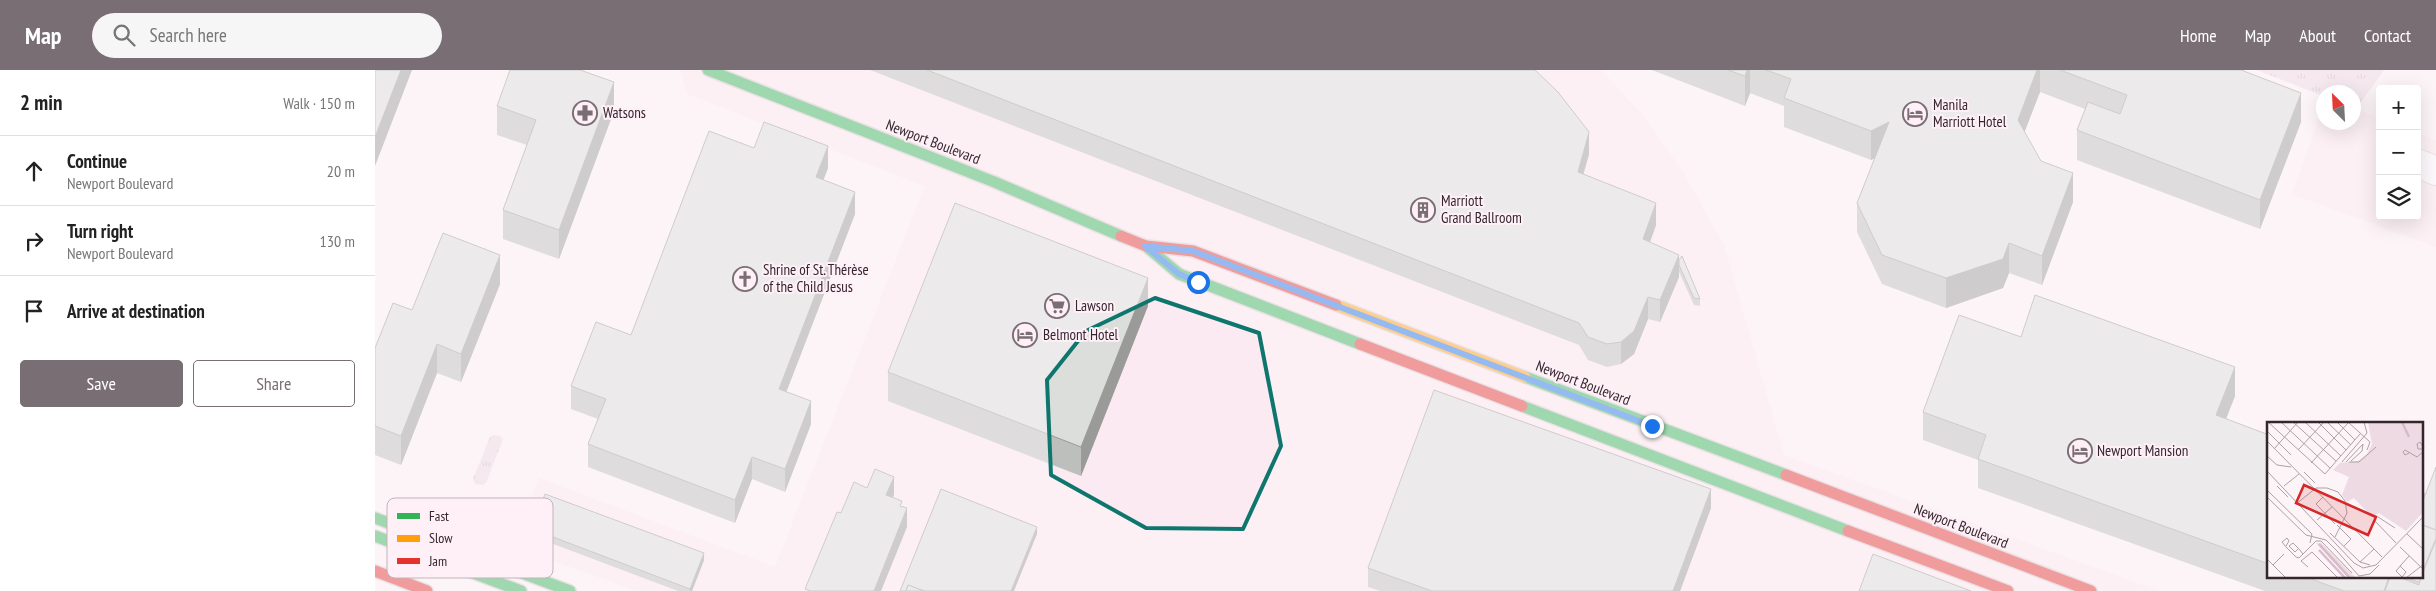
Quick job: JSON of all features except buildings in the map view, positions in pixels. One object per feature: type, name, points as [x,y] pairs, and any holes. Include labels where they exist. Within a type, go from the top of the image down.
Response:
[{"type":"main road","name":"Newport Boulevard","points":[[708,70],[992,181],[1145,246],[1179,274],[1743,492],[2008,591]]},
{"type":"main road","name":"Newport Boulevard","points":[[1145,246],[1193,251],[2091,591]]},
{"type":"main road","points":[[375,518],[387,522]]},
{"type":"main road","points":[[375,536],[387,541]]},
{"type":"main road","points":[[375,571],[387,576]]},
{"type":"main road","points":[[393,578],[427,591]]},
{"type":"main road","points":[[486,578],[521,591]]},
{"type":"main road","points":[[535,578],[570,591]]},
{"type":"street","points":[[2421,165],[2436,171]]},
{"type":"highlighted area","points":[[1155,298],[1259,333],[1281,446],[1243,529],[1146,528],[1051,475],[1047,380],[1086,331]]},
{"type":"shaded area","points":[[680,70],[1601,70],[1642,114],[1683,172],[1724,245],[1784,455],[2160,591],[637,591],[553,561],[553,498],[531,498],[539,478],[775,567],[925,186],[687,94]]},
{"type":"shaded area","points":[[2361,111],[2376,116],[2376,220],[2421,220],[2421,135],[2436,141],[2436,247],[2292,194],[2316,127],[2316,130],[2361,130]]},
{"type":"green space","points":[[2257,70],[2384,70],[2361,102],[2361,85],[2316,85],[2316,93]]},
{"type":"green space","points":[[493,435],[500,436],[503,439],[486,483],[482,485],[475,484],[473,479],[490,437]]},
{"type":"traffic: fast","points":[[708,70],[992,181],[1121,236]]},
{"type":"traffic: fast","points":[[1146,246],[1179,274],[1360,344]]},
{"type":"traffic: fast","points":[[1525,377],[1786,475]]},
{"type":"traffic: fast","points":[[1522,406],[1848,531]]},
{"type":"traffic: fast","points":[[375,518],[387,522]]},
{"type":"traffic: fast","points":[[375,536],[387,541]]},
{"type":"traffic: fast","points":[[486,578],[521,591]]},
{"type":"traffic: fast","points":[[535,578],[570,591]]},
{"type":"traffic: slow","points":[[1336,305],[1525,377]]},
{"type":"traffic: jam","points":[[1121,236],[1146,246],[1193,251],[1336,305]]},
{"type":"traffic: jam","points":[[1360,344],[1522,406]]},
{"type":"traffic: jam","points":[[1786,475],[2091,591]]},
{"type":"traffic: jam","points":[[1848,531],[2008,591]]},
{"type":"traffic: jam","points":[[375,571],[387,576]]},
{"type":"traffic: jam","points":[[393,578],[427,591]]},
{"type":"place","name":"Watsons","points":[[585,113]]},
{"type":"place","name":"Manila Marriott Hotel","points":[[1915,114]]},
{"type":"place","name":"Marriott Grand Ballroom","points":[[1423,210]]},
{"type":"place","name":"Shrine of St. Thérèse of the Child Jesus","points":[[745,279]]},
{"type":"place","name":"Lawson","points":[[1057,306]]},
{"type":"place","name":"Belmont Hotel","points":[[1025,335]]},
{"type":"place","name":"Newport Mansion","points":[[2080,451]]},
{"type":"route","points":[[1198,282],[1179,274],[1145,246],[1193,251],[1652,426]]}]
